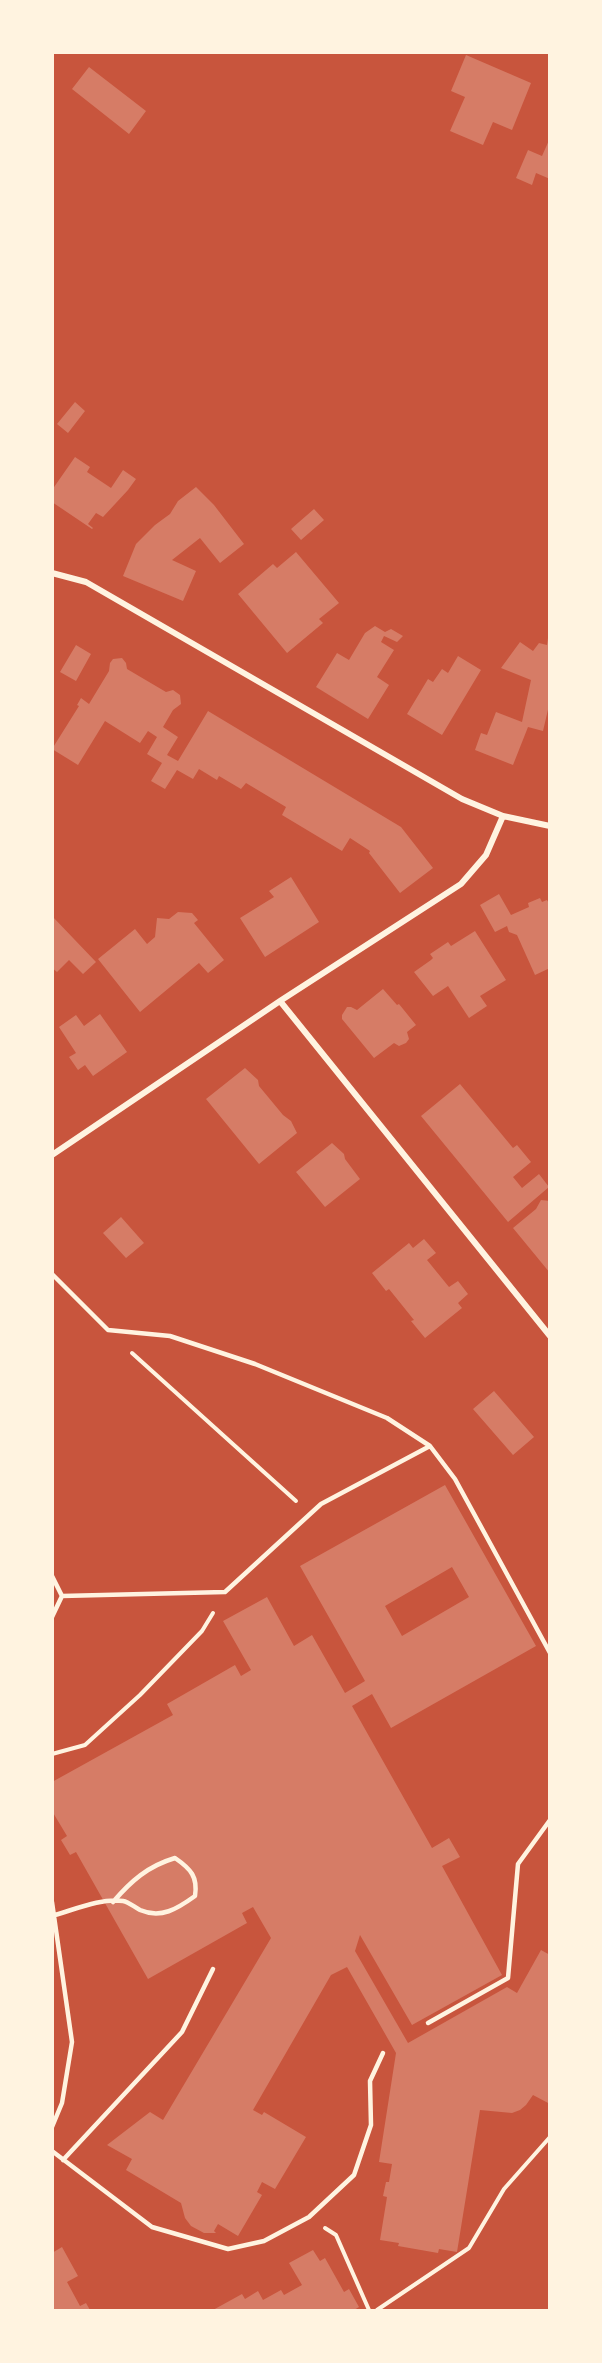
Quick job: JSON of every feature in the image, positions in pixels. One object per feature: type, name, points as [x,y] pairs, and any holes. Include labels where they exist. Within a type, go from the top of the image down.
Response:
[{"type":"street","points":[[52,573],[86,582],[462,799],[503,816],[549,826]]},
{"type":"street","points":[[52,1155],[280,1001],[460,884],[486,855],[503,816]]},
{"type":"street","points":[[280,1001],[549,1336]]},
{"type":"lane","points":[[52,1274],[108,1330],[170,1336],[255,1364],[387,1418],[430,1446],[455,1479],[549,1653]]},
{"type":"lane","points":[[62,1596],[225,1592],[321,1504],[430,1446]]},
{"type":"lane","points":[[52,1576],[62,1596]]},
{"type":"lane","points":[[52,1617],[62,1596]]},
{"type":"lane","points":[[428,2023],[508,1978],[518,1864],[549,1820]]},
{"type":"lane","points":[[55,1915],[95,1904],[124,1901],[142,1911],[162,1914],[178,1908],[195,1896],[197,1883],[191,1869],[175,1858],[158,1863],[137,1876],[113,1902]]},
{"type":"lane","points":[[52,1902],[72,2042],[62,2103],[52,2127]]},
{"type":"lane","points":[[63,2160],[182,2032],[213,1969]]},
{"type":"lane","points":[[52,2151],[152,2227],[228,2248],[264,2241],[309,2217],[354,2175],[371,2125],[370,2081],[383,2053]]},
{"type":"path","points":[[108,1330],[291,1497]]},
{"type":"path","points":[[52,1754],[85,1744],[140,1695],[202,1631],[225,1592]]},
{"type":"path","points":[[377,2310],[469,2248],[504,2189],[549,2137]]},
{"type":"path","points":[[309,2217],[336,2235],[369,2310]]},
{"type":"building","points":[[466,55],[531,83],[512,130],[493,122],[483,145],[450,131],[465,97],[451,91]]},
{"type":"building","points":[[89,67],[146,111],[129,134],[72,89]]},
{"type":"building","points":[[550,138],[550,179],[536,173],[532,185],[516,178],[528,150],[542,156]]},
{"type":"building","points":[[75,402],[85,411],[68,433],[57,424]]},
{"type":"building","points":[[75,457],[90,467],[87,472],[111,488],[123,470],[136,479],[103,517],[96,513],[88,524],[92,529],[52,502],[52,490]]},
{"type":"building","points":[[196,487],[214,505],[244,544],[220,563],[200,538],[172,560],[196,571],[183,601],[123,576],[136,544],[170,514],[178,501]]},
{"type":"building","points":[[314,509],[324,520],[301,540],[291,529]]},
{"type":"building","points":[[296,552],[339,603],[319,619],[323,623],[287,653],[238,594],[273,564],[277,568]]},
{"type":"building","points":[[375,626],[385,632],[391,629],[403,636],[397,642],[384,636],[381,642],[394,650],[377,677],[389,685],[368,719],[316,687],[337,653],[349,660],[365,633]]},
{"type":"building","points":[[548,638],[550,701],[543,731],[528,727],[513,765],[475,750],[481,733],[487,735],[496,712],[522,722],[531,680],[501,668],[520,642],[533,651],[539,643],[547,645]]},
{"type":"building","points":[[76,645],[91,654],[76,681],[60,672]]},
{"type":"building","points":[[458,656],[481,670],[442,735],[407,714],[428,679],[433,682],[442,669],[448,673]]},
{"type":"building","points":[[122,658],[127,669],[166,692],[173,690],[180,695],[181,704],[173,710],[163,727],[178,737],[167,755],[178,761],[208,711],[401,827],[433,868],[400,893],[369,853],[370,851],[350,838],[342,851],[282,815],[286,807],[246,783],[241,789],[219,776],[217,780],[199,769],[193,779],[177,770],[165,789],[151,781],[162,763],[147,754],[157,737],[148,731],[140,743],[105,721],[78,765],[52,749],[79,706],[77,705],[81,698],[89,704],[109,671],[110,663],[113,659]]},
{"type":"building","points":[[291,877],[319,922],[265,957],[240,918],[274,897],[269,891]]},
{"type":"building","points":[[499,894],[511,915],[529,907],[528,903],[540,898],[542,902],[547,900],[550,905],[550,968],[535,975],[517,935],[509,932],[507,926],[495,932],[480,905]]},
{"type":"building","points":[[178,912],[192,913],[198,920],[194,923],[224,960],[208,973],[199,963],[140,1012],[98,959],[135,929],[147,944],[155,937],[157,918],[169,919]]},
{"type":"building","points":[[52,916],[96,962],[83,974],[69,960],[57,972],[52,968]]},
{"type":"building","points":[[475,931],[506,980],[480,996],[487,1006],[469,1018],[448,986],[433,996],[414,972],[433,958],[430,954],[448,942],[451,946]]},
{"type":"building","points":[[383,989],[416,1025],[407,1032],[409,1039],[406,1043],[399,1046],[394,1043],[374,1058],[342,1019],[342,1015],[347,1007],[357,1010]]},
{"type":"building","points":[[100,1014],[127,1052],[93,1076],[85,1065],[78,1070],[69,1057],[76,1053],[59,1027],[76,1015],[84,1026]]},
{"type":"building","points":[[245,1068],[258,1080],[259,1086],[283,1115],[291,1121],[297,1133],[259,1164],[206,1099]]},
{"type":"building","points":[[460,1084],[513,1148],[517,1145],[531,1162],[513,1177],[522,1188],[539,1174],[549,1187],[508,1222],[421,1116]]},
{"type":"building","points":[[332,1143],[344,1154],[345,1159],[360,1179],[325,1207],[296,1172]]},
{"type":"building","points":[[541,1200],[550,1201],[550,1273],[513,1228],[536,1209]]},
{"type":"building","points":[[121,1217],[144,1243],[126,1258],[103,1233]]},
{"type":"building","points":[[424,1239],[436,1253],[427,1260],[449,1287],[458,1281],[468,1294],[458,1303],[462,1308],[425,1338],[389,1289],[386,1291],[372,1273],[409,1243],[413,1248]]},
{"type":"building","points":[[494,1391],[534,1437],[513,1455],[473,1409]]},
{"type":"building","points":[[445,1485],[536,1646],[391,1728],[372,1694],[352,1706],[432,1848],[449,1838],[460,1857],[442,1866],[502,1975],[412,2025],[360,1935],[355,1951],[408,2043],[507,1987],[517,1993],[541,1950],[550,1955],[550,2104],[533,2095],[526,2105],[512,2113],[480,2110],[457,2252],[439,2249],[438,2253],[398,2246],[399,2243],[380,2240],[387,2197],[383,2196],[386,2182],[389,2182],[392,2164],[379,2162],[396,2053],[347,1967],[331,1975],[253,2110],[262,2115],[264,2112],[306,2137],[275,2189],[262,2182],[257,2192],[262,2195],[238,2236],[218,2224],[214,2231],[216,2233],[204,2233],[191,2226],[185,2218],[181,2203],[126,2170],[132,2159],[107,2145],[150,2112],[163,2120],[271,1938],[253,1907],[242,1913],[247,1923],[148,1979],[76,1852],[70,1855],[61,1840],[67,1836],[52,1811],[52,1782],[173,1715],[167,1704],[235,1665],[241,1676],[251,1670],[223,1621],[267,1597],[294,1646],[312,1635],[345,1693],[365,1681],[300,1566]],"holes":[[[452,1567],[469,1597],[402,1636],[385,1606]]]},
{"type":"building","points":[[62,2247],[78,2276],[67,2282],[80,2306],[86,2303],[90,2310],[52,2310],[52,2253]]},
{"type":"building","points":[[313,2250],[320,2261],[325,2258],[344,2292],[349,2289],[359,2307],[354,2310],[213,2310],[242,2294],[245,2299],[258,2291],[263,2300],[281,2290],[284,2295],[302,2285],[289,2263]]}]
